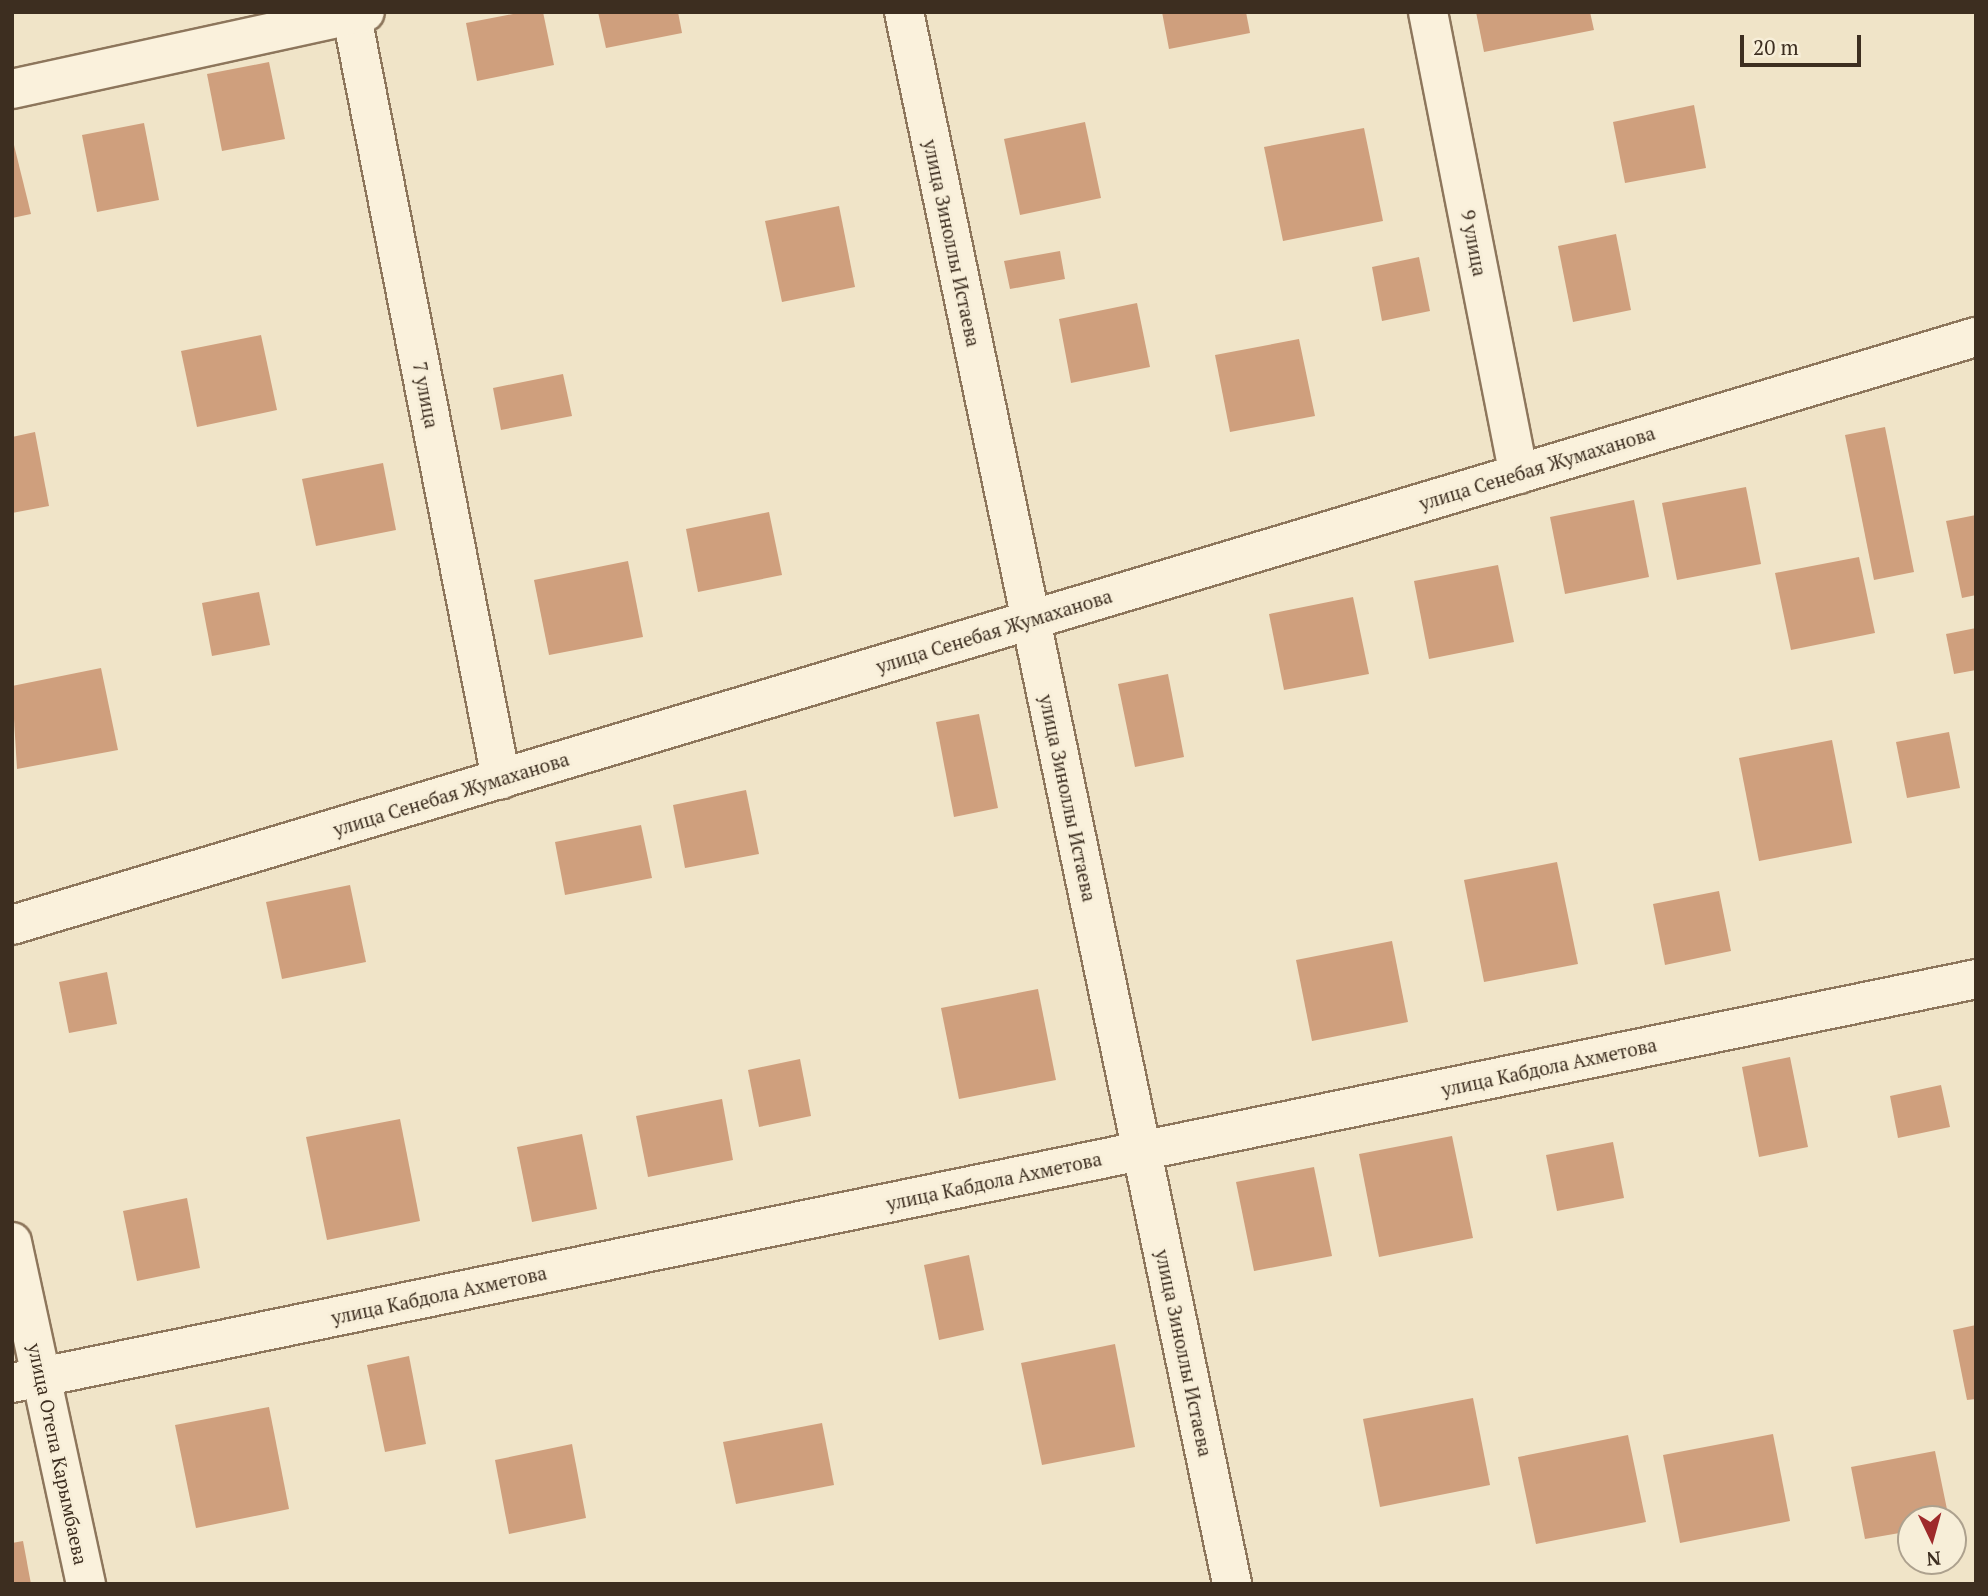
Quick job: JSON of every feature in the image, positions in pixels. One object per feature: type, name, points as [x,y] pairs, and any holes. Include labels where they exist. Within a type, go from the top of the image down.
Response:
[{"type":"street","name":"улица Зиноллы Истаева","points":[[904,12],[1232,1584]]},
{"type":"street","name":"9 улица","points":[[1429,12],[1519,474]]},
{"type":"street","points":[[12,89],[356,13]]},
{"type":"street","name":"7 улица","points":[[356,13],[501,779]]},
{"type":"street","name":"улица Сенебая Жумаханова","points":[[12,925],[1976,337]]},
{"type":"street","name":"улица Кабдола Ахметова","points":[[27,1380],[1976,979]]},
{"type":"street","name":"улица Отепа Карымбаева","points":[[12,1242],[27,1380],[86,1584]]},
{"type":"building","points":[[523,12],[543,12],[554,65],[477,81],[466,23]]},
{"type":"building","points":[[598,12],[678,12],[682,33],[606,48]]},
{"type":"building","points":[[1162,12],[1246,12],[1250,33],[1169,49]]},
{"type":"building","points":[[1476,12],[1590,12],[1594,30],[1484,52]]},
{"type":"building","points":[[269,62],[285,139],[222,151],[207,74]]},
{"type":"building","points":[[1694,105],[1706,168],[1625,183],[1613,122]]},
{"type":"building","points":[[1085,122],[1101,198],[1020,215],[1004,139]]},
{"type":"building","points":[[144,123],[159,200],[97,212],[82,135]]},
{"type":"building","points":[[1364,128],[1383,221],[1283,241],[1264,147]]},
{"type":"building","points":[[12,137],[31,214],[12,218]]},
{"type":"building","points":[[839,206],[855,287],[782,302],[765,221]]},
{"type":"building","points":[[1616,234],[1631,310],[1573,322],[1558,246]]},
{"type":"building","points":[[1060,251],[1065,279],[1010,289],[1004,261]]},
{"type":"building","points":[[1419,257],[1430,311],[1382,321],[1372,267]]},
{"type":"building","points":[[1137,303],[1150,367],[1071,383],[1059,319]]},
{"type":"building","points":[[261,335],[277,410],[197,427],[181,351]]},
{"type":"building","points":[[1299,339],[1315,416],[1230,432],[1215,355]]},
{"type":"building","points":[[563,374],[572,416],[501,430],[493,388]]},
{"type":"building","points":[[1885,427],[1914,572],[1874,580],[1845,435]]},
{"type":"building","points":[[35,432],[49,506],[12,513],[12,437]]},
{"type":"building","points":[[383,463],[396,530],[316,546],[302,479]]},
{"type":"building","points":[[1746,487],[1761,564],[1677,580],[1662,503]]},
{"type":"building","points":[[1634,500],[1649,577],[1565,594],[1550,517]]},
{"type":"building","points":[[769,512],[782,575],[698,592],[686,529]]},
{"type":"building","points":[[1976,515],[1976,595],[1962,598],[1946,521]]},
{"type":"building","points":[[1859,557],[1875,633],[1791,650],[1775,573]]},
{"type":"building","points":[[628,561],[643,637],[549,655],[534,580]]},
{"type":"building","points":[[1498,565],[1514,642],[1429,659],[1414,581]]},
{"type":"building","points":[[259,592],[270,645],[212,656],[202,603]]},
{"type":"building","points":[[1353,597],[1369,674],[1284,690],[1269,614]]},
{"type":"building","points":[[1976,628],[1976,670],[1954,674],[1946,634]]},
{"type":"building","points":[[101,668],[118,750],[17,769],[12,686]]},
{"type":"building","points":[[1168,674],[1184,757],[1135,767],[1118,684]]},
{"type":"building","points":[[979,714],[998,808],[954,817],[936,722]]},
{"type":"building","points":[[1949,732],[1960,788],[1907,798],[1896,742]]},
{"type":"building","points":[[1832,740],[1852,843],[1759,861],[1739,758]]},
{"type":"building","points":[[746,790],[759,854],[685,868],[673,805]]},
{"type":"building","points":[[641,825],[652,878],[565,895],[555,842]]},
{"type":"building","points":[[1557,862],[1578,964],[1484,982],[1464,880]]},
{"type":"building","points":[[350,885],[366,962],[282,979],[266,902]]},
{"type":"building","points":[[1719,891],[1731,951],[1665,965],[1653,904]]},
{"type":"building","points":[[1392,941],[1408,1022],[1312,1041],[1296,960]]},
{"type":"building","points":[[107,972],[117,1024],[69,1033],[59,982]]},
{"type":"building","points":[[1038,989],[1056,1080],[959,1099],[941,1008]]},
{"type":"building","points":[[1790,1057],[1808,1147],[1759,1157],[1742,1067]]},
{"type":"building","points":[[800,1059],[811,1116],[759,1127],[748,1070]]},
{"type":"building","points":[[1941,1085],[1950,1127],[1898,1138],[1890,1096]]},
{"type":"building","points":[[722,1099],[733,1160],[648,1177],[636,1116]]},
{"type":"building","points":[[400,1119],[420,1221],[327,1240],[306,1137]]},
{"type":"building","points":[[582,1134],[597,1209],[532,1222],[517,1147]]},
{"type":"building","points":[[1452,1136],[1473,1238],[1379,1257],[1359,1154]]},
{"type":"building","points":[[1613,1142],[1624,1198],[1557,1211],[1546,1155]]},
{"type":"building","points":[[1314,1167],[1332,1256],[1254,1271],[1236,1182]]},
{"type":"building","points":[[187,1198],[200,1268],[137,1281],[123,1211]]},
{"type":"building","points":[[969,1255],[984,1330],[939,1340],[924,1265]]},
{"type":"building","points":[[1976,1325],[1976,1399],[1967,1400],[1953,1330]]},
{"type":"building","points":[[1115,1344],[1135,1447],[1042,1465],[1021,1363]]},
{"type":"building","points":[[409,1356],[426,1444],[385,1452],[367,1365]]},
{"type":"building","points":[[1473,1398],[1490,1485],[1380,1507],[1363,1419]]},
{"type":"building","points":[[269,1407],[289,1509],[196,1528],[175,1425]]},
{"type":"building","points":[[822,1423],[834,1485],[736,1504],[723,1442]]},
{"type":"building","points":[[1773,1434],[1790,1521],[1680,1543],[1663,1455]]},
{"type":"building","points":[[1628,1435],[1646,1522],[1536,1544],[1518,1457]]},
{"type":"building","points":[[572,1444],[586,1518],[509,1534],[495,1460]]},
{"type":"building","points":[[1935,1451],[1946,1505],[1897,1505],[1897,1533],[1865,1539],[1851,1467]]},
{"type":"building","points":[[23,1541],[31,1584],[12,1584],[12,1543]]}]
